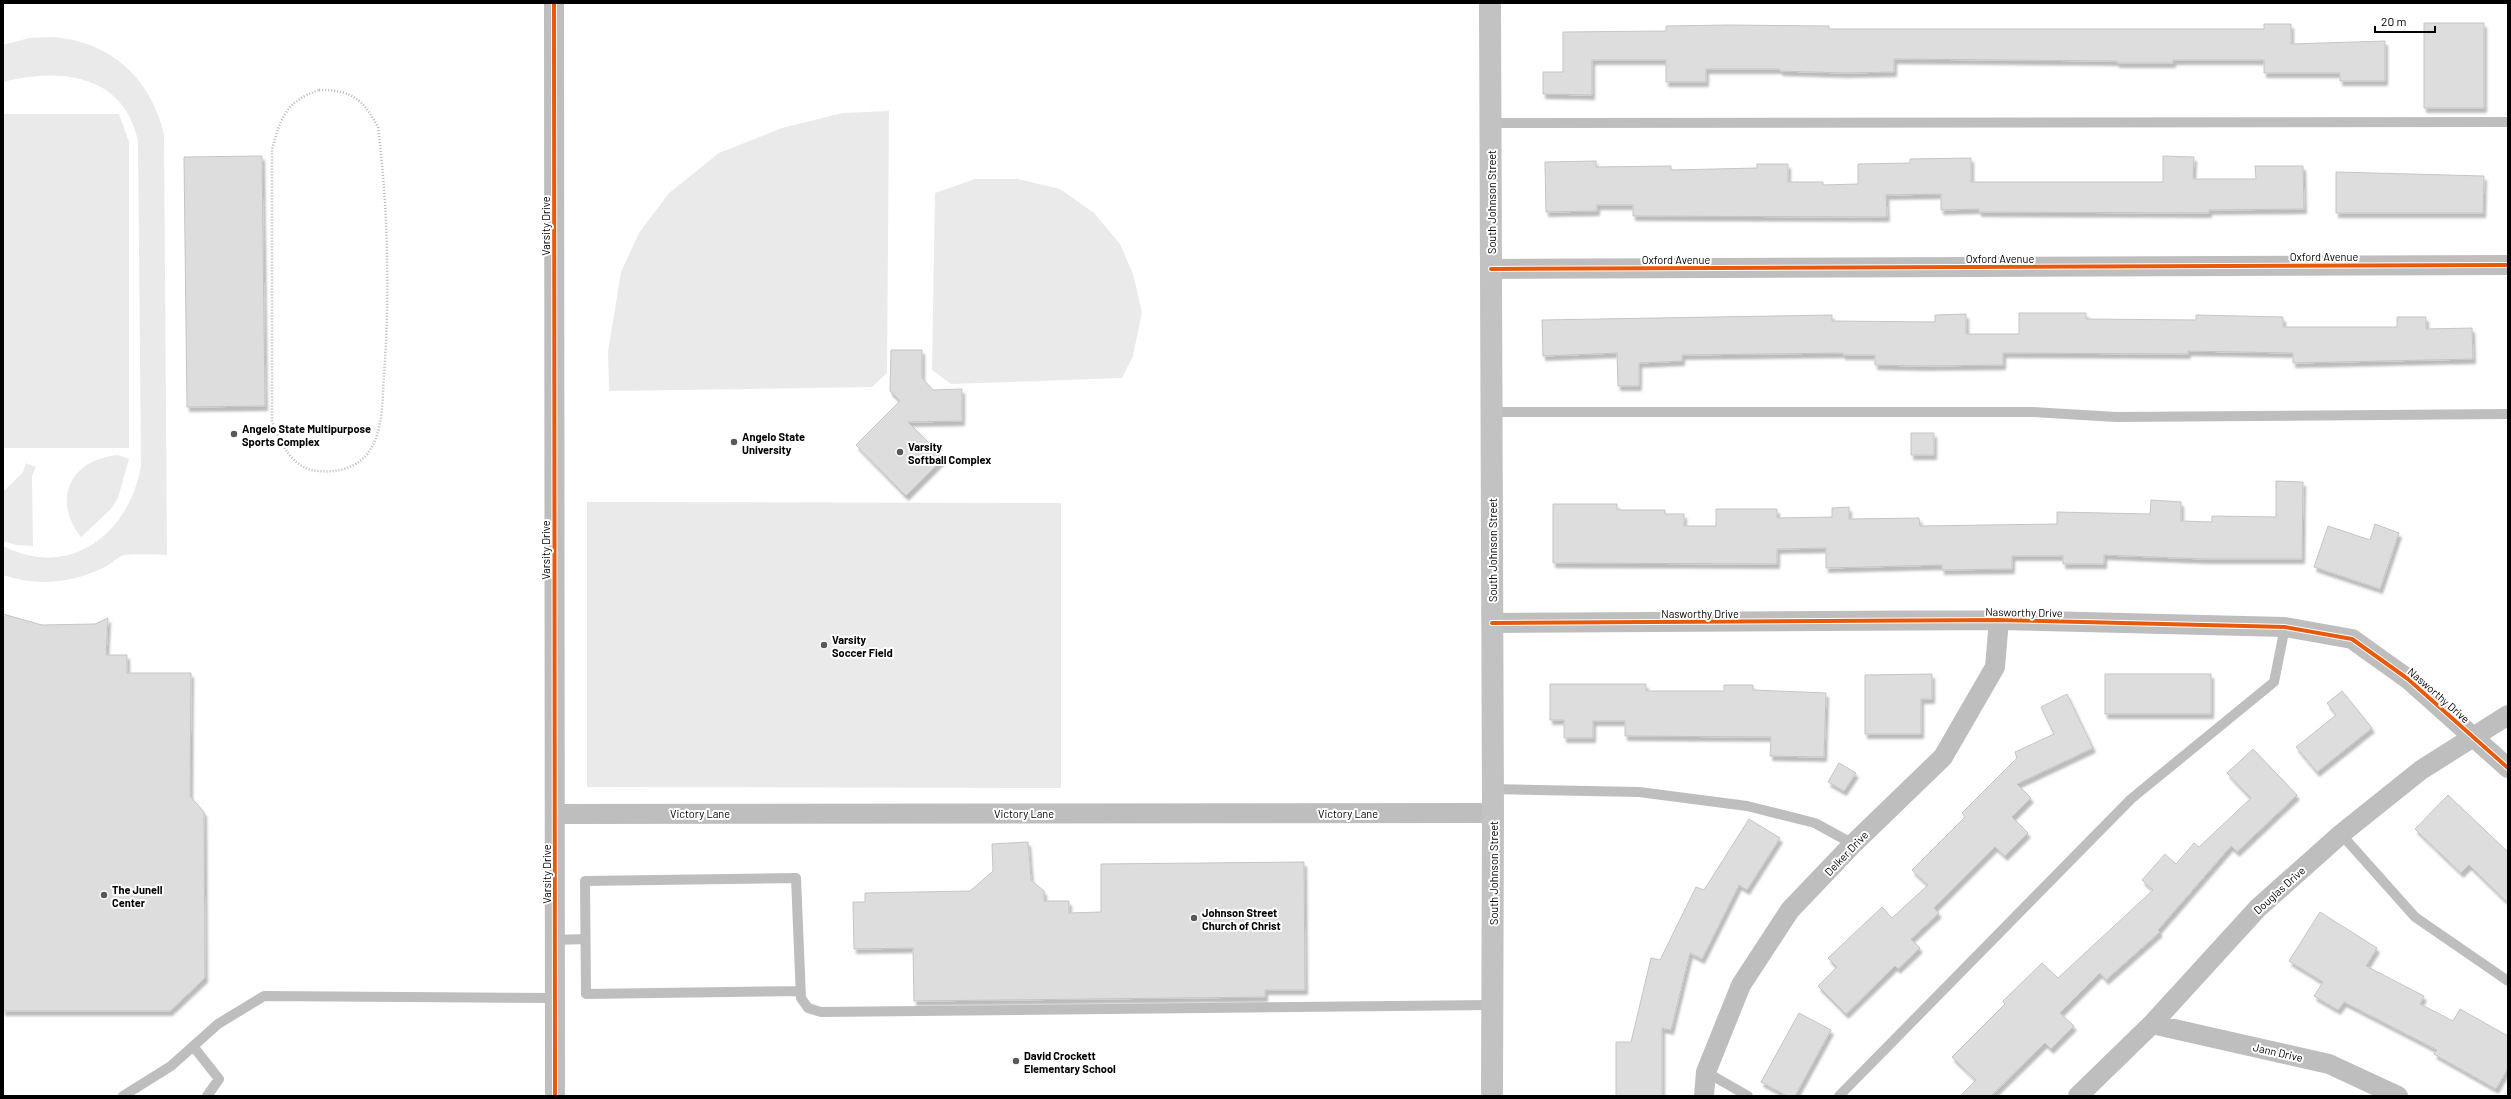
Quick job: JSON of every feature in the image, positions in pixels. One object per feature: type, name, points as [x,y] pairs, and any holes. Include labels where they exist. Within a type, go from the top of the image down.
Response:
[{"type":"main road","name":"South Johnson Street","points":[[1490,3],[1493,789],[1492,1096]]},
{"type":"street","name":"Varsity Drive","points":[[554,3],[555,1096]]},
{"type":"street","name":"Oxford Avenue","points":[[1491,269],[2508,264]]},
{"type":"street","name":"Nasworthy Drive","points":[[1492,623],[1999,620],[2285,627],[2352,639],[2408,678],[2508,768]]},
{"type":"street","name":"Delker Drive","points":[[1704,1096],[1706,1072],[1741,985],[1790,910],[1853,844],[1943,757],[1995,667],[1999,620]]},
{"type":"street","name":"Douglas Drive","points":[[2078,1096],[2152,1024],[2258,908],[2341,834],[2421,770],[2475,738],[2508,715]]},
{"type":"street","name":"Victory Lane","points":[[555,814],[1493,812]]},
{"type":"street","name":"Jann Drive","points":[[2152,1024],[2329,1064],[2398,1096]]},
{"type":"lane","points":[[1490,123],[2508,122]]},
{"type":"lane","points":[[1492,412],[2033,412],[2116,416],[2508,414]]},
{"type":"lane","points":[[1839,1096],[2131,799],[2274,682],[2285,627]]},
{"type":"lane","points":[[1493,789],[1639,792],[1747,806],[1815,823],[1853,844]]},
{"type":"lane","points":[[2341,834],[2415,917],[2508,981]]},
{"type":"lane","points":[[800,991],[586,994],[585,881],[796,878],[800,991],[803,1004],[808,1008],[827,1013],[1492,1006]]},
{"type":"lane","points":[[555,940],[585,940]]},
{"type":"lane","points":[[122,1096],[171,1066],[218,1024],[264,996],[555,998]]},
{"type":"lane","points":[[193,1046],[219,1079],[207,1096]]},
{"type":"lane","points":[[1706,1072],[1748,1096]]},
{"type":"path","points":[[319,90],[336,90],[356,97],[369,110],[378,127],[388,251],[387,333],[381,415],[377,436],[367,454],[350,468],[330,472],[310,471],[293,459],[280,442],[272,422],[272,150],[278,126],[287,110],[303,95],[319,90]]},
{"type":"shaded area","points":[[53,37],[74,40],[93,46],[110,55],[125,66],[138,80],[149,96],[158,114],[164,134],[167,555],[126,555],[119,557],[103,568],[79,577],[54,582],[41,582],[16,579],[3,575],[3,546],[28,555],[51,557],[73,554],[93,544],[110,530],[124,512],[134,490],[141,466],[138,141],[131,119],[119,101],[104,89],[87,81],[67,76],[46,75],[25,77],[3,82],[3,45],[29,38]]},
{"type":"shaded area","points":[[889,111],[887,373],[872,387],[609,391],[608,352],[621,272],[639,233],[669,193],[719,153],[782,128],[843,113]]},
{"type":"shaded area","points":[[3,114],[119,114],[129,142],[129,448],[3,448]]},
{"type":"shaded area","points":[[975,179],[1018,179],[1060,189],[1094,213],[1120,244],[1133,274],[1142,312],[1133,356],[1122,378],[951,384],[932,370],[935,193]]},
{"type":"shaded area","points":[[118,455],[129,459],[118,498],[110,510],[81,537],[72,523],[68,509],[67,495],[71,483],[78,473],[88,464],[102,458]]},
{"type":"shaded area","points":[[26,463],[36,467],[32,476],[33,546],[16,545],[3,541],[3,492],[23,472]]},
{"type":"shaded area","name":"Varsity Soccer Field","points":[[587,502],[1061,503],[1061,788],[587,787]]},
{"type":"building","points":[[2424,23],[2484,23],[2484,108],[2424,108]]},
{"type":"building","points":[[2264,24],[2291,24],[2291,44],[2385,41],[2385,81],[2340,81],[2340,73],[2264,73],[2264,60],[2173,60],[2173,63],[2117,63],[2117,61],[1894,59],[1894,72],[1845,73],[1780,71],[1780,69],[1706,69],[1706,82],[1666,82],[1666,60],[1592,60],[1592,95],[1543,94],[1543,72],[1563,72],[1563,32],[1666,31],[1666,26],[1727,25],[1829,26],[1829,29],[2264,29]]},
{"type":"building","points":[[262,156],[265,406],[187,407],[184,157]]},
{"type":"building","points":[[2163,156],[2194,157],[2193,179],[2256,179],[2255,166],[2303,166],[2304,209],[2209,210],[2209,213],[1979,212],[1979,209],[1941,210],[1941,194],[1886,195],[1887,217],[1633,216],[1633,205],[1597,205],[1597,211],[1546,212],[1545,162],[1596,161],[1596,167],[1671,166],[1671,170],[1757,168],[1757,164],[1788,164],[1788,182],[1823,182],[1823,185],[1858,184],[1858,164],[1910,163],[1910,159],[1971,158],[1971,182],[2163,182]]},
{"type":"building","points":[[2336,172],[2484,176],[2483,213],[2336,213]]},
{"type":"building","points":[[2019,313],[2086,313],[2086,319],[2196,320],[2196,315],[2283,317],[2283,327],[2397,327],[2397,317],[2426,317],[2426,329],[2472,328],[2473,359],[2293,363],[2293,353],[2188,351],[2188,354],[2003,353],[2003,365],[1921,366],[1875,365],[1875,355],[1843,355],[1843,353],[1682,355],[1682,361],[1639,363],[1639,386],[1618,386],[1617,353],[1543,356],[1542,320],[1832,315],[1832,321],[1935,322],[1935,315],[1966,314],[1966,334],[2019,334]]},
{"type":"building","points":[[891,350],[922,350],[922,378],[933,390],[962,389],[962,421],[908,422],[944,458],[906,496],[856,445],[900,401],[890,391]]},
{"type":"building","points":[[1911,433],[1934,433],[1934,455],[1911,455]]},
{"type":"building","points":[[2276,481],[2303,482],[2302,559],[2204,559],[2104,555],[2104,564],[2063,564],[2063,556],[2012,556],[2012,569],[1942,570],[1942,565],[1826,568],[1826,548],[1777,549],[1777,564],[1553,563],[1553,504],[1617,504],[1617,510],[1665,510],[1665,514],[1684,514],[1684,526],[1716,526],[1716,509],[1777,509],[1777,518],[1832,517],[1832,508],[1849,507],[1849,519],[1919,518],[1920,526],[2057,524],[2057,512],[2150,514],[2151,500],[2181,502],[2181,521],[2212,522],[2212,516],[2276,517]]},
{"type":"building","points":[[2375,524],[2399,533],[2380,589],[2314,567],[2328,526],[2370,540]]},
{"type":"building","name":"The Junell Center","points":[[3,614],[42,625],[95,624],[108,618],[106,655],[127,655],[127,673],[191,673],[190,796],[204,812],[205,978],[170,1011],[3,1011]]},
{"type":"building","points":[[1932,674],[1932,699],[1921,699],[1921,734],[1865,734],[1865,675]]},
{"type":"building","points":[[2105,674],[2211,674],[2211,714],[2105,714]]},
{"type":"building","points":[[1550,684],[1646,684],[1646,691],[1724,691],[1724,685],[1753,685],[1753,690],[1826,693],[1824,757],[1770,756],[1771,737],[1625,736],[1625,721],[1593,721],[1593,738],[1564,738],[1564,720],[1550,720]]},
{"type":"building","points":[[2342,691],[2372,728],[2317,772],[2296,747],[2336,715],[2327,703]]},
{"type":"building","points":[[2067,694],[2093,748],[2017,784],[2031,798],[2012,817],[2028,833],[2005,856],[1995,847],[1934,908],[1939,913],[1911,939],[1920,948],[1898,969],[1895,966],[1846,1014],[1818,986],[1837,967],[1828,958],[1882,907],[1892,918],[1928,885],[1912,870],[1965,817],[1962,813],[2017,758],[2015,752],[2054,734],[2041,707]]},
{"type":"building","points":[[2253,749],[2297,795],[2237,852],[2231,846],[2158,930],[2160,932],[2106,980],[2100,973],[2060,1013],[2074,1026],[2051,1049],[2045,1043],[1991,1096],[1960,1096],[1976,1080],[1952,1057],[2005,1004],[2003,1001],[2042,963],[2058,978],[2153,890],[2142,880],[2165,854],[2176,864],[2194,843],[2199,847],[2251,798],[2227,773]]},
{"type":"building","points":[[1839,763],[1856,773],[1844,791],[1828,782]]},
{"type":"building","points":[[2448,795],[2508,852],[2508,903],[2469,865],[2461,873],[2415,829]]},
{"type":"building","points":[[1749,819],[1780,838],[1747,890],[1739,885],[1702,959],[1690,953],[1671,1030],[1662,1028],[1662,1096],[1616,1096],[1616,1042],[1631,1042],[1651,958],[1660,960],[1696,887],[1704,890]]},
{"type":"building","name":"Johnson Street Church of Christ","points":[[1028,842],[1031,880],[1044,891],[1044,901],[1069,901],[1069,913],[1101,912],[1101,864],[1304,862],[1305,990],[1265,990],[1265,997],[914,1001],[913,948],[854,949],[853,902],[865,902],[865,893],[970,891],[993,871],[992,844]]},
{"type":"building","points":[[2320,912],[2377,948],[2366,966],[2424,996],[2420,1004],[2453,1021],[2460,1009],[2508,1036],[2508,1068],[2496,1089],[2434,1054],[2437,1050],[2344,1002],[2338,1010],[2314,996],[2323,982],[2289,961]]},
{"type":"building","points":[[1799,1013],[1831,1030],[1795,1096],[1787,1096],[1761,1082]]},
{"type":"cycle path","points":[[554,3],[555,1096]]},
{"type":"cycle path","points":[[1491,269],[2508,265]]},
{"type":"cycle path","points":[[1492,623],[1999,620],[2285,627],[2352,639],[2408,679],[2508,768]]},
{"type":"place","name":"Angelo State Multipurpose Sports Complex","points":[[234,434]]},
{"type":"place","name":"Angelo State University","points":[[734,442]]},
{"type":"place","name":"Varsity Softball Complex","points":[[900,452]]},
{"type":"place","name":"Varsity Soccer Field","points":[[824,645]]},
{"type":"place","name":"The Junell Center","points":[[104,895]]},
{"type":"place","name":"Johnson Street Church of Christ","points":[[1194,918]]},
{"type":"place","name":"David Crockett Elementary School","points":[[1016,1061]]}]
